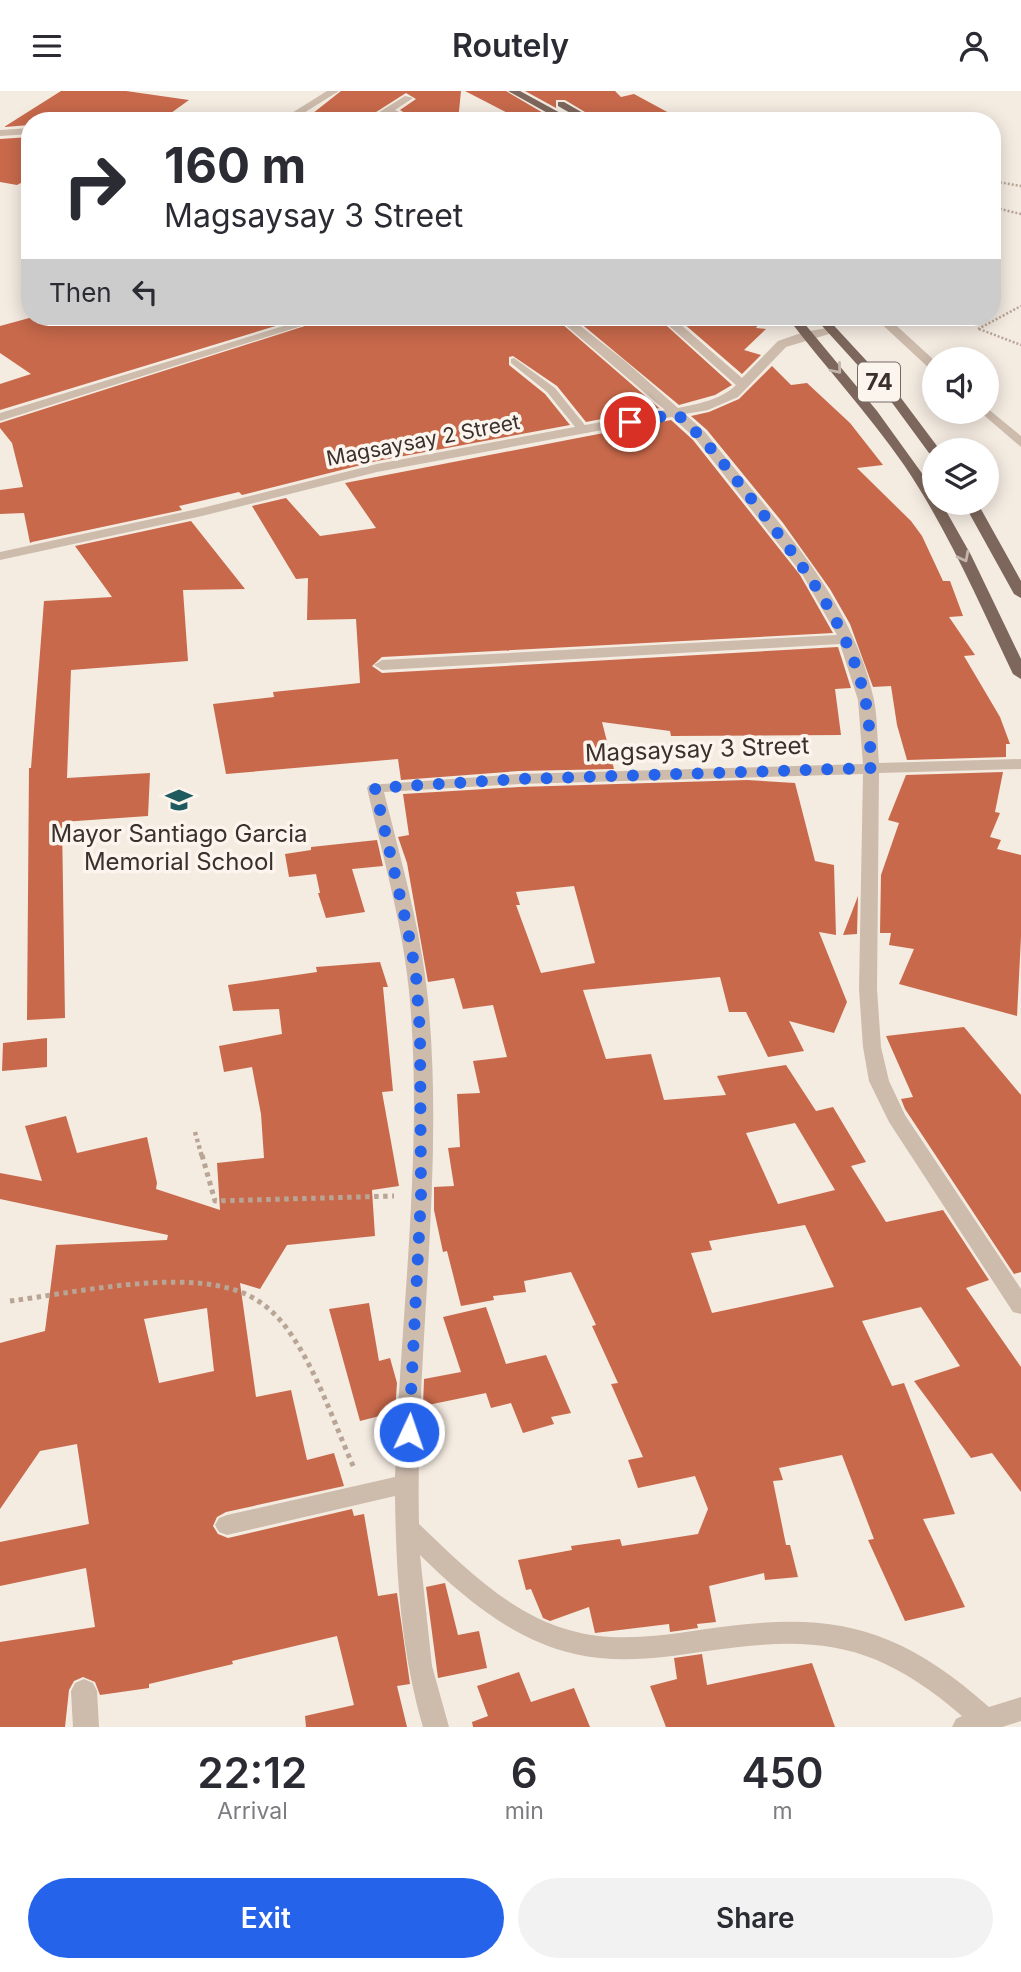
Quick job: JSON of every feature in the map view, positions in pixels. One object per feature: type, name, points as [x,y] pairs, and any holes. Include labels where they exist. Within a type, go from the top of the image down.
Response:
[{"type":"main road","points":[[513,91],[553,112]]},
{"type":"main road","points":[[536,91],[575,112]]},
{"type":"main road","name":"74","points":[[800,326],[865,403],[918,476],[943,517],[1021,674]]},
{"type":"main road","name":"74","points":[[828,326],[897,401],[925,438]]},
{"type":"main road","points":[[978,515],[1021,594]]},
{"type":"street","points":[[299,112],[334,91]]},
{"type":"street","points":[[385,112],[408,98]]},
{"type":"street","points":[[388,110],[392,112]]},
{"type":"street","points":[[0,132],[21,131]]},
{"type":"street","points":[[0,417],[295,326]]},
{"type":"street","points":[[573,326],[621,364],[700,435],[808,572],[830,606],[846,639],[866,700],[871,768],[868,989],[872,1047],[879,1081],[896,1117],[1021,1306]]},
{"type":"street","points":[[675,326],[744,386]]},
{"type":"street","points":[[890,326],[922,355]]},
{"type":"street","name":"Magsaysay 2 Street","points":[[0,556],[189,515],[376,468],[677,414],[723,400],[744,386],[782,344],[808,335],[833,331]]},
{"type":"street","points":[[999,423],[1021,443]]},
{"type":"street","points":[[382,665],[846,639]]},
{"type":"street","name":"Magsaysay 3 Street","points":[[421,1196],[420,1033],[416,975],[375,788],[519,779],[1021,764]]},
{"type":"street","points":[[421,1196],[406,1484],[407,1528],[420,1667],[436,1727]]},
{"type":"street","points":[[227,1525],[406,1484]]},
{"type":"street","points":[[407,1528],[482,1598],[526,1624],[570,1642],[614,1648],[687,1643],[764,1632],[825,1633],[875,1647],[922,1671],[963,1700],[975,1724],[1021,1709]]},
{"type":"street","points":[[84,1691],[86,1727]]},
{"type":"lane","points":[[514,361],[551,390],[584,431]]},
{"type":"path","points":[[1001,183],[1021,186]]},
{"type":"path","points":[[1001,209],[1021,214]]},
{"type":"path","points":[[1001,317],[1021,306]]},
{"type":"path","points":[[984,326],[978,329],[1021,345]]},
{"type":"path","points":[[195,1132],[215,1201],[421,1196]]},
{"type":"path","points":[[10,1301],[174,1281],[212,1285],[242,1292],[266,1306],[287,1328],[365,1493]]},
{"type":"building","points":[[61,91],[126,91],[189,100],[172,112],[28,112]]},
{"type":"building","points":[[341,91],[461,91],[459,112],[403,112],[400,110],[416,99],[406,93],[376,112],[314,112]]},
{"type":"building","points":[[465,91],[506,91],[542,112],[506,112]]},
{"type":"building","points":[[525,91],[615,91],[621,97],[634,94],[667,112],[585,112],[565,100],[556,100],[556,108]]},
{"type":"building","points":[[21,116],[21,126],[4,127]]},
{"type":"building","points":[[21,138],[21,183],[17,185],[0,182],[0,139]]},
{"type":"building","points":[[21,320],[21,326],[275,326],[0,410],[0,384],[31,374],[0,353],[0,326]]},
{"type":"building","points":[[305,326],[564,326],[659,408],[586,422],[557,386],[513,356],[509,357],[509,365],[545,394],[570,425],[377,461],[242,495],[239,492],[179,506],[182,510],[30,543],[24,513],[0,514],[0,490],[23,487],[12,443],[0,428],[0,423]]},
{"type":"building","points":[[584,326],[667,326],[732,385],[715,395],[679,405]]},
{"type":"building","points":[[686,326],[757,326],[756,328],[766,329],[744,350],[761,355],[742,374]]},
{"type":"building","points":[[772,366],[791,385],[807,383],[850,423],[883,465],[857,468],[911,521],[922,536],[943,581],[950,581],[963,616],[949,617],[975,655],[964,656],[1000,717],[1010,744],[1006,744],[1006,757],[907,760],[897,725],[891,686],[873,687],[850,624],[830,589],[783,523],[707,430],[691,416],[709,412],[739,399]]},
{"type":"building","points":[[671,420],[693,440],[800,575],[833,633],[382,657],[372,666],[382,673],[838,647],[851,688],[835,689],[841,735],[671,736],[670,731],[602,722],[614,769],[519,771],[401,780],[398,759],[226,774],[213,704],[274,697],[273,692],[360,683],[356,619],[307,620],[308,578],[296,579],[252,506],[286,498],[320,536],[376,528],[345,483]]},
{"type":"building","points":[[191,521],[245,589],[183,590],[188,661],[71,670],[67,778],[150,773],[148,816],[62,822],[65,1018],[27,1020],[29,768],[44,601],[112,597],[75,546]]},
{"type":"building","points":[[1003,772],[995,812],[1000,813],[990,837],[1001,840],[997,849],[1021,855],[1017,1016],[899,984],[914,949],[889,945],[891,933],[880,933],[881,875],[899,823],[888,820],[906,775]]},
{"type":"building","points":[[747,780],[795,783],[815,861],[834,865],[836,935],[819,932],[847,1002],[834,1033],[789,1021],[804,1051],[768,1057],[746,1012],[729,1012],[720,977],[583,990],[606,1059],[651,1054],[664,1100],[726,1095],[717,1076],[786,1065],[816,1111],[833,1107],[866,1162],[851,1166],[886,1222],[943,1210],[989,1280],[966,1288],[1021,1367],[1021,1492],[992,1453],[971,1458],[914,1381],[960,1366],[921,1307],[862,1321],[892,1386],[904,1383],[955,1514],[923,1519],[965,1607],[905,1621],[868,1540],[874,1539],[842,1455],[779,1468],[783,1480],[773,1481],[786,1545],[790,1545],[798,1577],[765,1580],[764,1573],[709,1586],[716,1622],[670,1632],[669,1624],[595,1633],[589,1607],[550,1621],[543,1618],[531,1589],[526,1590],[518,1560],[572,1550],[571,1546],[620,1539],[622,1546],[698,1534],[708,1509],[695,1476],[638,1488],[628,1460],[643,1457],[611,1384],[618,1383],[592,1326],[596,1325],[571,1272],[524,1281],[526,1292],[493,1296],[494,1300],[461,1306],[447,1251],[443,1252],[434,1210],[434,1187],[454,1186],[448,1148],[460,1147],[457,1094],[480,1093],[473,1061],[507,1057],[493,1005],[463,1009],[454,978],[428,982],[407,863],[398,837],[409,835],[403,794],[519,787]],"holes":[[[574,886],[595,963],[541,973],[516,905],[520,905],[516,892]],[[795,1123],[835,1190],[778,1204],[746,1133]],[[805,1225],[834,1287],[712,1313],[691,1253],[712,1250],[709,1241]]]},
{"type":"building","points":[[377,840],[383,866],[352,869],[365,912],[326,918],[318,893],[316,874],[289,877],[285,854],[311,850],[311,847]]},
{"type":"building","points":[[858,896],[857,934],[843,935]]},
{"type":"building","points":[[380,962],[388,987],[383,987],[393,1091],[382,1092],[399,1186],[372,1190],[375,1236],[287,1245],[260,1289],[240,1283],[256,1397],[291,1390],[307,1460],[334,1453],[344,1486],[226,1512],[217,1517],[213,1526],[218,1534],[228,1538],[352,1509],[354,1516],[364,1514],[378,1596],[397,1593],[410,1684],[397,1686],[407,1727],[306,1727],[305,1716],[354,1705],[337,1636],[232,1661],[233,1664],[149,1684],[149,1688],[100,1695],[95,1682],[83,1677],[74,1681],[69,1690],[65,1727],[0,1727],[0,1642],[95,1627],[86,1568],[0,1586],[0,1542],[89,1524],[77,1444],[40,1451],[0,1509],[0,1343],[45,1331],[56,1245],[167,1240],[168,1235],[0,1199],[0,1173],[42,1181],[25,1126],[66,1116],[77,1153],[147,1137],[156,1189],[220,1210],[217,1163],[264,1158],[261,1114],[252,1067],[224,1072],[219,1046],[282,1034],[279,1009],[233,1011],[228,985],[317,972],[316,967]],"holes":[[[207,1308],[214,1371],[159,1383],[144,1319]]]},
{"type":"building","points":[[964,1027],[1021,1095],[1021,1272],[1014,1274],[905,1109],[901,1099],[913,1097],[886,1036]]},
{"type":"building","points":[[47,1038],[47,1067],[2,1071],[3,1043]]},
{"type":"building","points":[[369,1303],[379,1361],[390,1358],[397,1383],[395,1412],[360,1421],[329,1309]]},
{"type":"building","points":[[486,1307],[506,1364],[546,1355],[571,1413],[551,1417],[554,1424],[523,1433],[511,1403],[491,1408],[486,1393],[423,1406],[424,1379],[461,1372],[443,1317]]},
{"type":"building","points":[[445,1583],[458,1635],[479,1631],[487,1668],[438,1678],[426,1587]]},
{"type":"building","points":[[702,1654],[707,1685],[812,1663],[835,1727],[666,1727],[650,1686],[677,1679],[674,1658]]},
{"type":"building","points":[[519,1672],[531,1702],[574,1688],[590,1727],[473,1727],[472,1722],[488,1716],[477,1686]]},
{"type":"place","name":"Mayor Santiago Garcia Memorial School","points":[[179,800]]},
{"type":"route","points":[[409,1432],[421,1196],[420,1033],[416,975],[408,931],[375,788],[519,779],[871,768],[866,700],[846,639],[830,606],[808,572],[700,435],[677,414],[630,422]]}]
